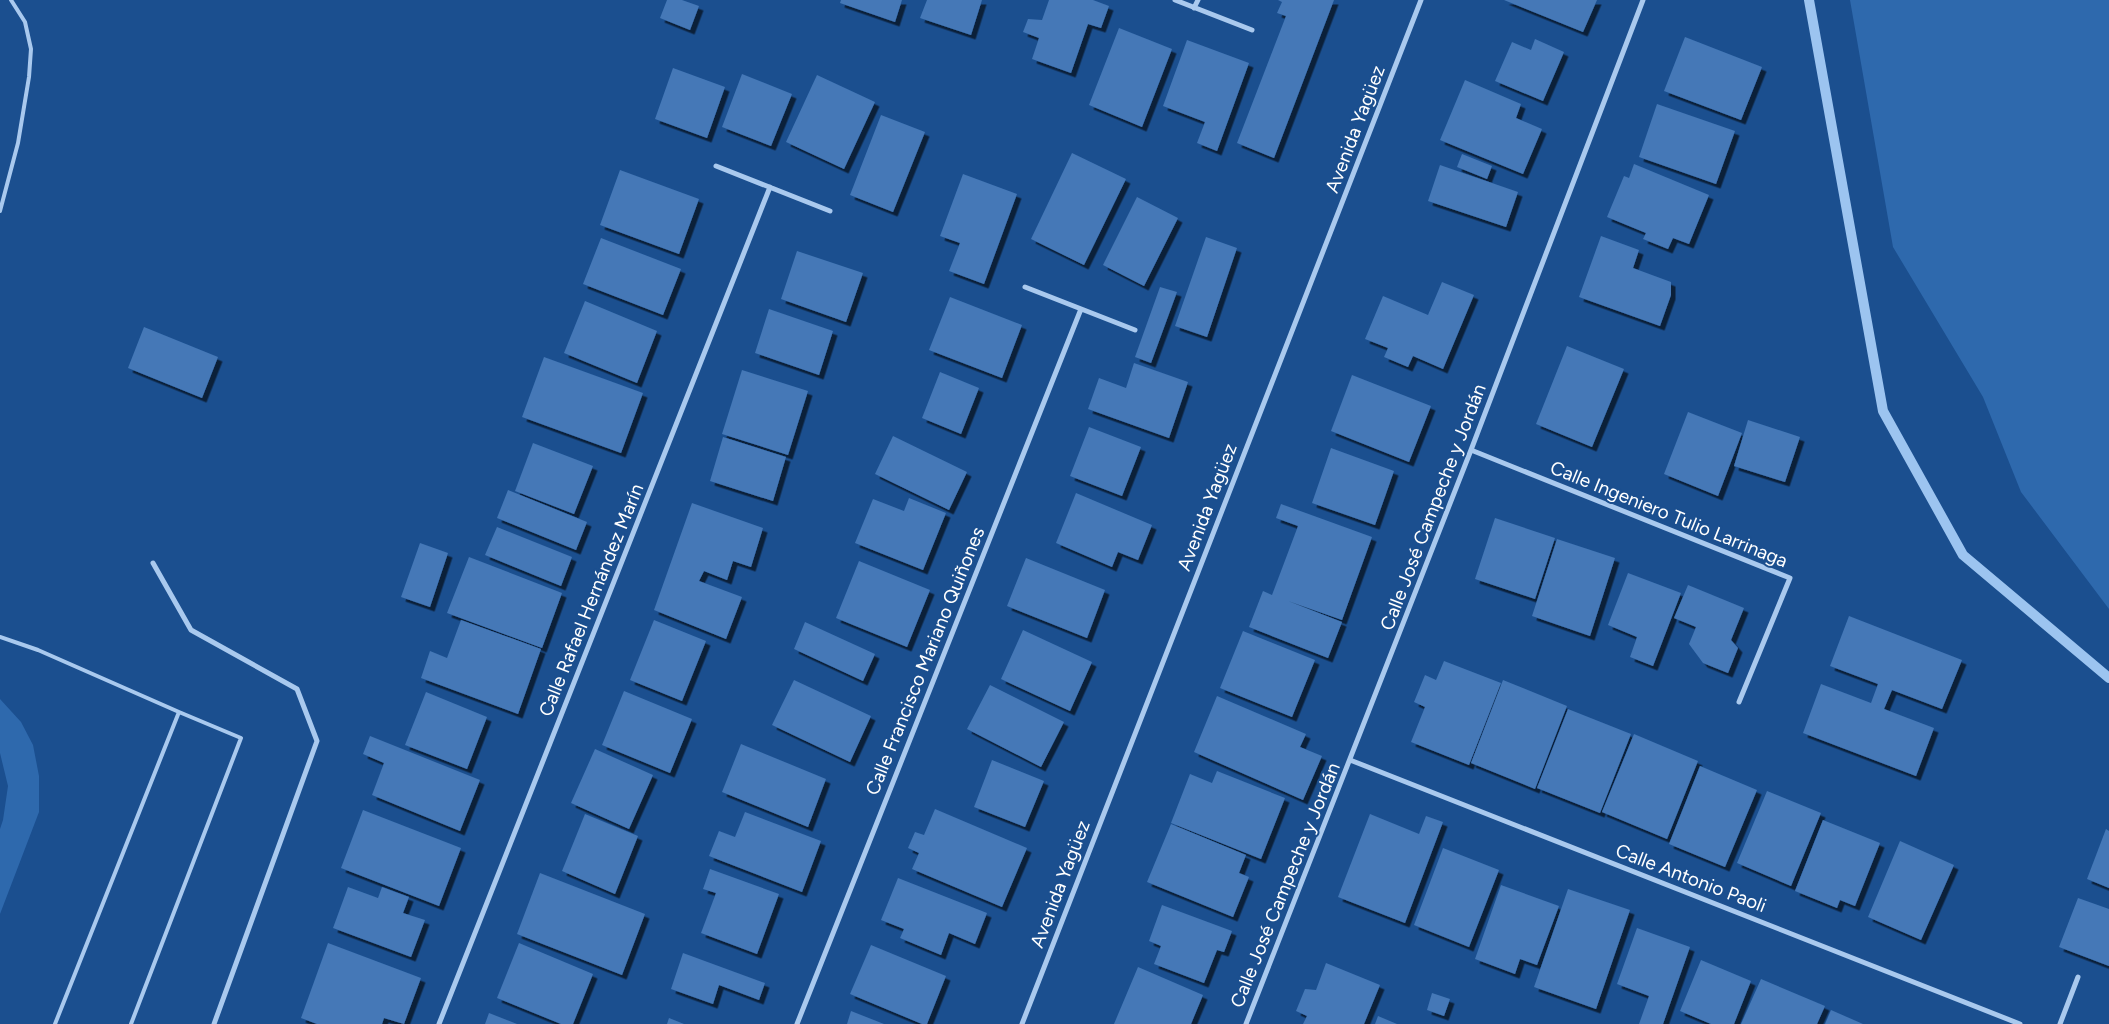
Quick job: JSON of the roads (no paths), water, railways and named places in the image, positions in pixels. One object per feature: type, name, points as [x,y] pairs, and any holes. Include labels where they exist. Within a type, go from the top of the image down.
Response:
[{"type":"street","points":[[1175,0],[1252,30]]},
{"type":"street","points":[[1194,8],[1198,0]]},
{"type":"street","name":"Avenida Yagüez","points":[[1022,1024],[1421,0]]},
{"type":"street","name":"Calle José Campeche y Jordán","points":[[1246,1024],[1472,450],[1642,0]]},
{"type":"street","points":[[716,166],[830,211]]},
{"type":"street","name":"Calle Rafael Hernández Marín","points":[[440,1024],[770,187]]},
{"type":"street","points":[[1025,287],[1135,330]]},
{"type":"street","name":"Calle Francisco Mariano Quiñones","points":[[797,1024],[1081,308]]},
{"type":"street","name":"Calle Ingeniero Tulio Larrinaga","points":[[1472,450],[1790,578],[1739,702]]},
{"type":"street","points":[[153,563],[191,630],[297,689],[317,740],[214,1024]]},
{"type":"street","name":"Calle Antonio Paoli","points":[[1350,760],[2020,1024]]},
{"type":"street","points":[[2060,1024],[2078,977]]},
{"type":"lane","points":[[0,211],[18,143],[32,49],[25,22],[11,0]]},
{"type":"lane","points":[[0,637],[38,650],[240,738],[131,1024]]},
{"type":"lane","points":[[55,1024],[179,712]]},
{"type":"waterway","points":[[1809,0],[1883,411],[1963,555],[2109,678]]}]
